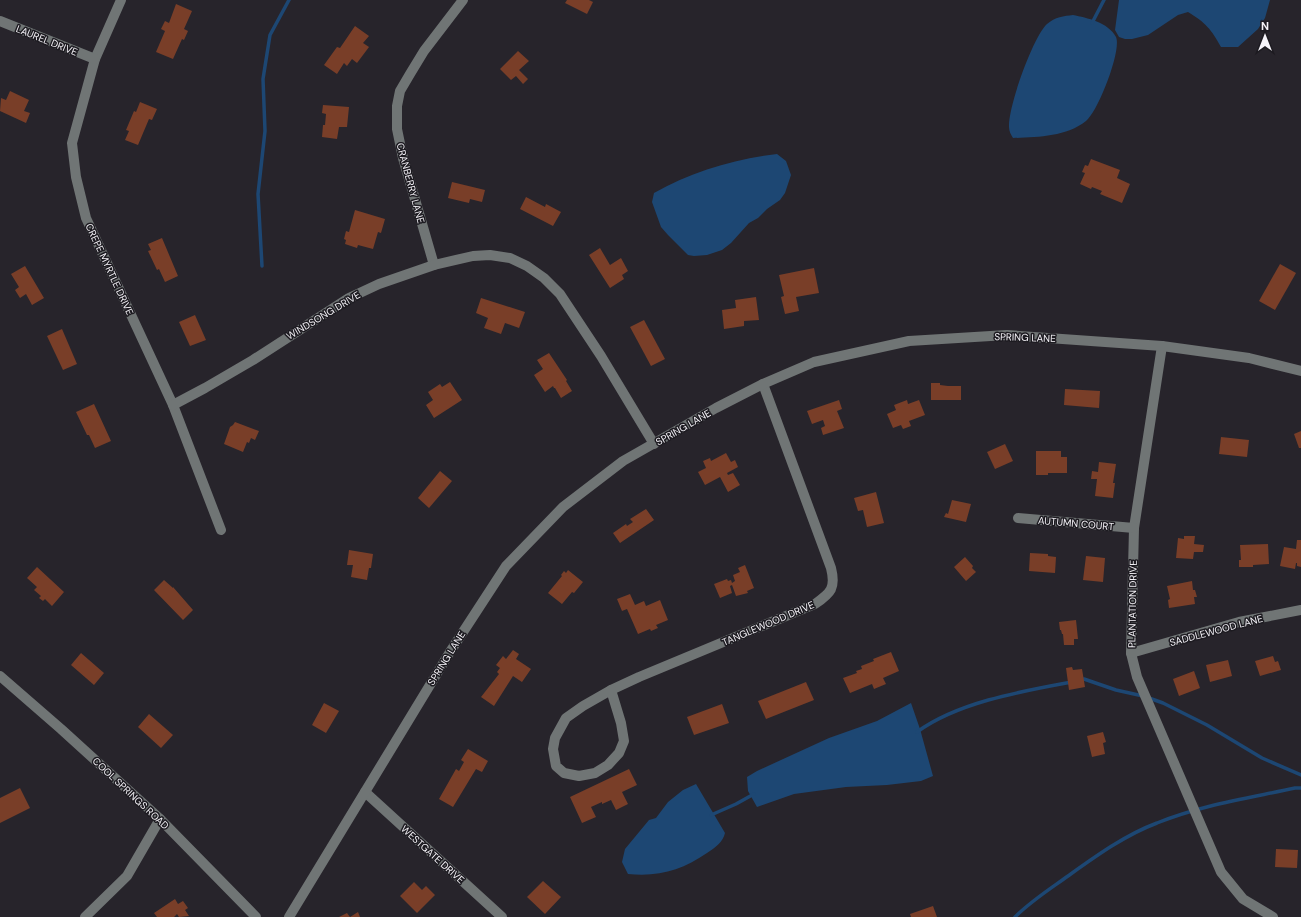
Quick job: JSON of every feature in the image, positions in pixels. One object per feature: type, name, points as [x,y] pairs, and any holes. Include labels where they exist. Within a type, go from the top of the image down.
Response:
[{"type":"street","name":"CREPE MYRTLE DRIVE","points":[[121,0],[95,60],[72,143],[76,177],[86,218],[173,405],[220,530]]},
{"type":"street","name":"CRANBERRY LANE","points":[[434,265],[403,158],[397,129],[397,106],[400,91],[424,51],[463,0]]},
{"type":"street","name":"LAUREL DRIVE","points":[[0,21],[95,60]]},
{"type":"street","name":"WINDSONG DRIVE","points":[[173,405],[206,388],[253,360],[349,298],[379,284],[434,265],[473,256],[490,255],[510,258],[527,266],[544,278],[560,294],[601,356],[654,444]]},
{"type":"street","name":"SPRING LANE","points":[[289,917],[450,652],[506,566],[563,508],[623,461],[716,408],[763,384],[814,362],[909,341],[1007,335],[1162,346],[1249,358],[1301,372]]},
{"type":"street","name":"PLANTATION DRIVE","points":[[1162,346],[1134,528],[1131,653],[1137,677],[1222,872],[1243,899],[1273,917]]},
{"type":"street","name":"TANGLEWOOD DRIVE","points":[[611,690],[624,741],[619,753],[608,765],[595,773],[579,776],[564,773],[556,766],[553,749],[555,738],[566,718],[583,706],[611,690],[639,677],[815,604],[825,597],[832,589],[834,580],[831,568],[763,384]]},
{"type":"street","name":"AUTUMN COURT","points":[[1018,518],[1134,528]]},
{"type":"street","name":"SADDLEWOOD LANE","points":[[1131,653],[1239,622],[1301,610]]},
{"type":"street","name":"COOL SPRINGS ROAD","points":[[0,676],[160,819],[256,917]]},
{"type":"street","name":"WESTGATE DRIVE","points":[[365,792],[502,917]]},
{"type":"street","points":[[85,917],[126,876],[160,819]]},
{"type":"water","points":[[1119,0],[1270,0],[1265,18],[1258,29],[1238,47],[1221,47],[1208,27],[1188,12],[1178,15],[1148,35],[1132,39],[1119,37],[1115,30]]},
{"type":"water","points":[[1073,15],[1091,19],[1103,24],[1116,37],[1116,54],[1108,80],[1097,106],[1086,121],[1070,130],[1051,135],[1013,138],[1009,127],[1013,104],[1022,73],[1035,43],[1041,31],[1047,24],[1060,17]]},
{"type":"water","points":[[777,154],[786,161],[791,175],[785,193],[780,200],[767,209],[758,218],[749,223],[731,243],[722,250],[707,255],[688,255],[661,227],[652,202],[654,193],[683,179],[713,168],[745,159]]},
{"type":"water","points":[[911,703],[933,776],[921,781],[887,785],[846,787],[794,794],[757,807],[748,791],[747,777],[829,738],[877,721]]},
{"type":"water","points":[[696,784],[725,833],[721,842],[698,859],[679,868],[660,873],[640,875],[628,874],[622,862],[625,849],[649,820],[656,818],[668,802],[683,790]]},
{"type":"building","points":[[567,0],[589,0],[593,2],[587,14],[565,3]]},
{"type":"building","points":[[176,4],[192,11],[184,29],[188,31],[184,40],[182,39],[173,59],[156,52],[165,31],[161,29],[165,21],[169,23]]},
{"type":"building","points":[[355,26],[369,36],[363,43],[369,47],[357,63],[352,59],[347,66],[344,63],[337,74],[324,65],[337,47],[340,48]]},
{"type":"building","points":[[518,51],[529,61],[519,70],[528,79],[523,84],[516,76],[511,80],[500,69]]},
{"type":"building","points":[[10,91],[29,100],[24,111],[30,113],[26,123],[0,111],[1,98],[6,100]]},
{"type":"building","points":[[140,102],[157,109],[152,120],[149,119],[138,145],[125,140],[129,131],[126,130],[134,111],[136,112]]},
{"type":"building","points":[[323,105],[349,107],[347,127],[339,127],[337,139],[322,137],[326,114],[322,113]]},
{"type":"building","points":[[1091,159],[1120,170],[1117,178],[1130,184],[1122,203],[1100,194],[1102,191],[1092,187],[1091,189],[1080,184],[1085,173],[1082,172],[1085,165],[1088,166]]},
{"type":"building","points":[[452,182],[485,190],[482,202],[470,199],[469,203],[448,198]]},
{"type":"building","points":[[526,197],[545,207],[546,204],[561,212],[553,226],[520,209]]},
{"type":"building","points":[[355,210],[385,219],[381,233],[378,232],[373,249],[358,245],[357,248],[345,244],[346,240],[344,239],[346,231],[349,232]]},
{"type":"building","points":[[162,238],[178,276],[165,282],[159,269],[157,270],[148,251],[151,250],[148,244]]},
{"type":"building","points":[[600,248],[610,265],[621,258],[628,271],[622,275],[624,279],[610,288],[589,255]]},
{"type":"building","points":[[1280,264],[1296,273],[1275,310],[1259,301]]},
{"type":"building","points":[[25,266],[44,298],[32,305],[26,294],[20,298],[15,290],[19,287],[11,274]]},
{"type":"building","points":[[814,268],[819,293],[796,297],[799,311],[785,314],[781,297],[784,296],[779,275]]},
{"type":"building","points":[[756,297],[759,320],[744,321],[744,326],[724,329],[722,310],[736,308],[735,300]]},
{"type":"building","points":[[481,298],[525,312],[519,328],[505,323],[501,334],[484,328],[488,318],[476,313]]},
{"type":"building","points":[[195,315],[206,340],[190,346],[179,322]]},
{"type":"building","points":[[644,320],[665,359],[651,366],[630,327]]},
{"type":"building","points":[[62,329],[77,364],[63,370],[47,336]]},
{"type":"building","points":[[549,353],[567,380],[566,381],[572,391],[561,398],[553,386],[545,392],[534,375],[543,369],[537,360]]},
{"type":"building","points":[[450,382],[462,400],[434,418],[426,405],[433,400],[428,392],[440,384],[442,387]]},
{"type":"building","points":[[931,383],[940,383],[940,385],[948,386],[961,386],[961,400],[931,400]]},
{"type":"building","points":[[1065,389],[1100,391],[1099,408],[1064,405]]},
{"type":"building","points":[[839,400],[842,409],[837,411],[844,428],[823,435],[821,428],[825,426],[823,420],[812,424],[807,411]]},
{"type":"building","points":[[907,400],[908,404],[919,400],[925,415],[909,421],[911,426],[903,429],[901,425],[893,428],[887,414],[896,410],[894,405]]},
{"type":"building","points":[[94,404],[111,441],[95,448],[76,412]]},
{"type":"building","points":[[235,422],[259,431],[255,440],[251,438],[249,443],[247,442],[243,452],[224,444],[230,427]]},
{"type":"building","points":[[1301,431],[1301,448],[1299,448],[1294,434]]},
{"type":"building","points":[[1221,437],[1249,440],[1247,457],[1219,454]]},
{"type":"building","points":[[1005,444],[1013,461],[995,469],[987,452]]},
{"type":"building","points":[[1036,451],[1061,451],[1061,457],[1067,457],[1067,473],[1048,473],[1048,475],[1036,475]]},
{"type":"building","points":[[726,453],[731,462],[735,460],[738,467],[727,473],[728,475],[733,473],[740,485],[728,492],[720,477],[705,485],[698,472],[706,468],[703,461],[710,458],[711,461]]},
{"type":"building","points":[[1099,462],[1116,464],[1113,483],[1115,483],[1113,498],[1095,496],[1097,479],[1091,479],[1092,471],[1098,472]]},
{"type":"building","points":[[440,471],[452,481],[429,508],[418,498]]},
{"type":"building","points":[[876,492],[884,523],[867,527],[863,510],[858,511],[854,498]]},
{"type":"building","points":[[952,500],[971,504],[966,522],[944,517],[946,513],[948,514]]},
{"type":"building","points":[[646,509],[654,520],[620,543],[613,533],[626,524],[627,526],[633,522],[630,519]]},
{"type":"building","points":[[1184,536],[1195,536],[1194,544],[1204,545],[1203,552],[1194,552],[1193,559],[1176,558],[1178,538],[1184,539]]},
{"type":"building","points":[[1297,540],[1301,540],[1301,567],[1297,566],[1297,563],[1295,569],[1280,566],[1284,547],[1296,549]]},
{"type":"building","points":[[1268,544],[1269,564],[1253,565],[1253,567],[1239,567],[1239,560],[1241,560],[1240,545]]},
{"type":"building","points":[[349,550],[373,554],[367,580],[351,577],[353,565],[347,565]]},
{"type":"building","points":[[1030,553],[1048,554],[1048,556],[1056,557],[1055,573],[1029,571]]},
{"type":"building","points":[[1086,556],[1105,558],[1103,582],[1083,580]]},
{"type":"building","points":[[965,557],[976,572],[966,581],[954,567]]},
{"type":"building","points":[[745,565],[754,588],[747,591],[748,593],[736,596],[732,585],[730,586],[732,593],[720,598],[714,584],[727,579],[728,581],[731,580],[732,583],[735,581],[733,575],[740,572],[738,568]]},
{"type":"building","points":[[37,567],[64,592],[52,606],[45,599],[43,601],[39,598],[41,596],[34,590],[37,587],[27,578]]},
{"type":"building","points":[[568,570],[583,582],[562,604],[548,593],[562,576],[561,575],[564,571],[566,573]]},
{"type":"building","points":[[164,580],[173,587],[193,610],[183,620],[154,590]]},
{"type":"building","points":[[1192,581],[1193,590],[1195,590],[1197,597],[1194,597],[1195,604],[1169,608],[1168,600],[1170,599],[1167,586]]},
{"type":"building","points":[[630,594],[635,605],[644,601],[646,606],[660,600],[668,620],[656,625],[658,628],[651,631],[650,629],[638,634],[627,609],[622,611],[617,599]]},
{"type":"building","points":[[1076,620],[1078,639],[1074,639],[1074,645],[1064,645],[1063,634],[1060,630],[1059,622]]},
{"type":"building","points":[[513,650],[519,654],[516,659],[531,669],[522,682],[513,676],[494,706],[481,697],[499,674],[497,672],[500,668],[496,665],[503,656],[506,659]]},
{"type":"building","points":[[891,652],[899,671],[883,678],[886,684],[874,689],[872,684],[850,693],[843,678],[857,673],[856,671],[862,669],[861,666],[874,661],[873,659]]},
{"type":"building","points":[[81,653],[104,673],[94,685],[71,665]]},
{"type":"building","points":[[1273,656],[1275,662],[1278,661],[1281,670],[1260,676],[1255,661]]},
{"type":"building","points":[[1228,660],[1232,676],[1210,682],[1206,665]]},
{"type":"building","points":[[1072,667],[1073,670],[1082,669],[1085,687],[1069,690],[1066,668]]},
{"type":"building","points":[[1194,671],[1200,688],[1179,696],[1173,679]]},
{"type":"building","points":[[806,682],[814,700],[766,719],[758,701]]},
{"type":"building","points":[[324,703],[339,711],[326,733],[312,725]]},
{"type":"building","points":[[722,704],[729,723],[694,735],[687,717]]},
{"type":"building","points":[[149,714],[173,735],[161,748],[138,727]]},
{"type":"building","points":[[1103,732],[1106,742],[1103,743],[1105,754],[1092,757],[1087,736]]},
{"type":"building","points":[[468,749],[488,761],[482,772],[476,769],[453,807],[439,799],[456,769],[459,771],[464,762],[461,760]]},
{"type":"building","points":[[629,769],[637,785],[622,792],[628,804],[616,810],[611,800],[602,804],[602,802],[591,807],[596,817],[582,823],[570,797]]},
{"type":"building","points":[[20,788],[30,808],[0,823],[0,798]]},
{"type":"building","points":[[1276,849],[1298,850],[1297,868],[1275,867]]},
{"type":"building","points":[[543,881],[561,897],[545,914],[527,897]]},
{"type":"building","points":[[414,882],[422,890],[426,886],[435,895],[417,913],[400,896]]},
{"type":"building","points":[[175,899],[178,904],[183,901],[188,908],[185,910],[189,916],[179,917],[177,914],[174,917],[157,917],[154,913]]},
{"type":"building","points":[[933,906],[937,917],[911,917],[910,914]]},
{"type":"building","points":[[358,912],[360,917],[350,917]]},
{"type":"building","points":[[347,913],[350,917],[339,917]]},
{"type":"waterway","points":[[262,266],[258,194],[265,131],[263,79],[270,35],[289,0]]},
{"type":"waterway","points":[[1092,23],[1104,0]]},
{"type":"waterway","points":[[1080,680],[1084,679],[1116,690],[1143,696]]},
{"type":"waterway","points":[[917,732],[933,722],[971,705],[1033,689],[1072,682]]},
{"type":"waterway","points":[[1149,698],[1163,703],[1207,725],[1262,758],[1301,775]]},
{"type":"waterway","points":[[1015,917],[1034,900],[1089,861],[1111,846],[1145,828],[1191,811],[1295,788],[1301,788]]},
{"type":"waterway","points":[[711,815],[754,794]]}]
